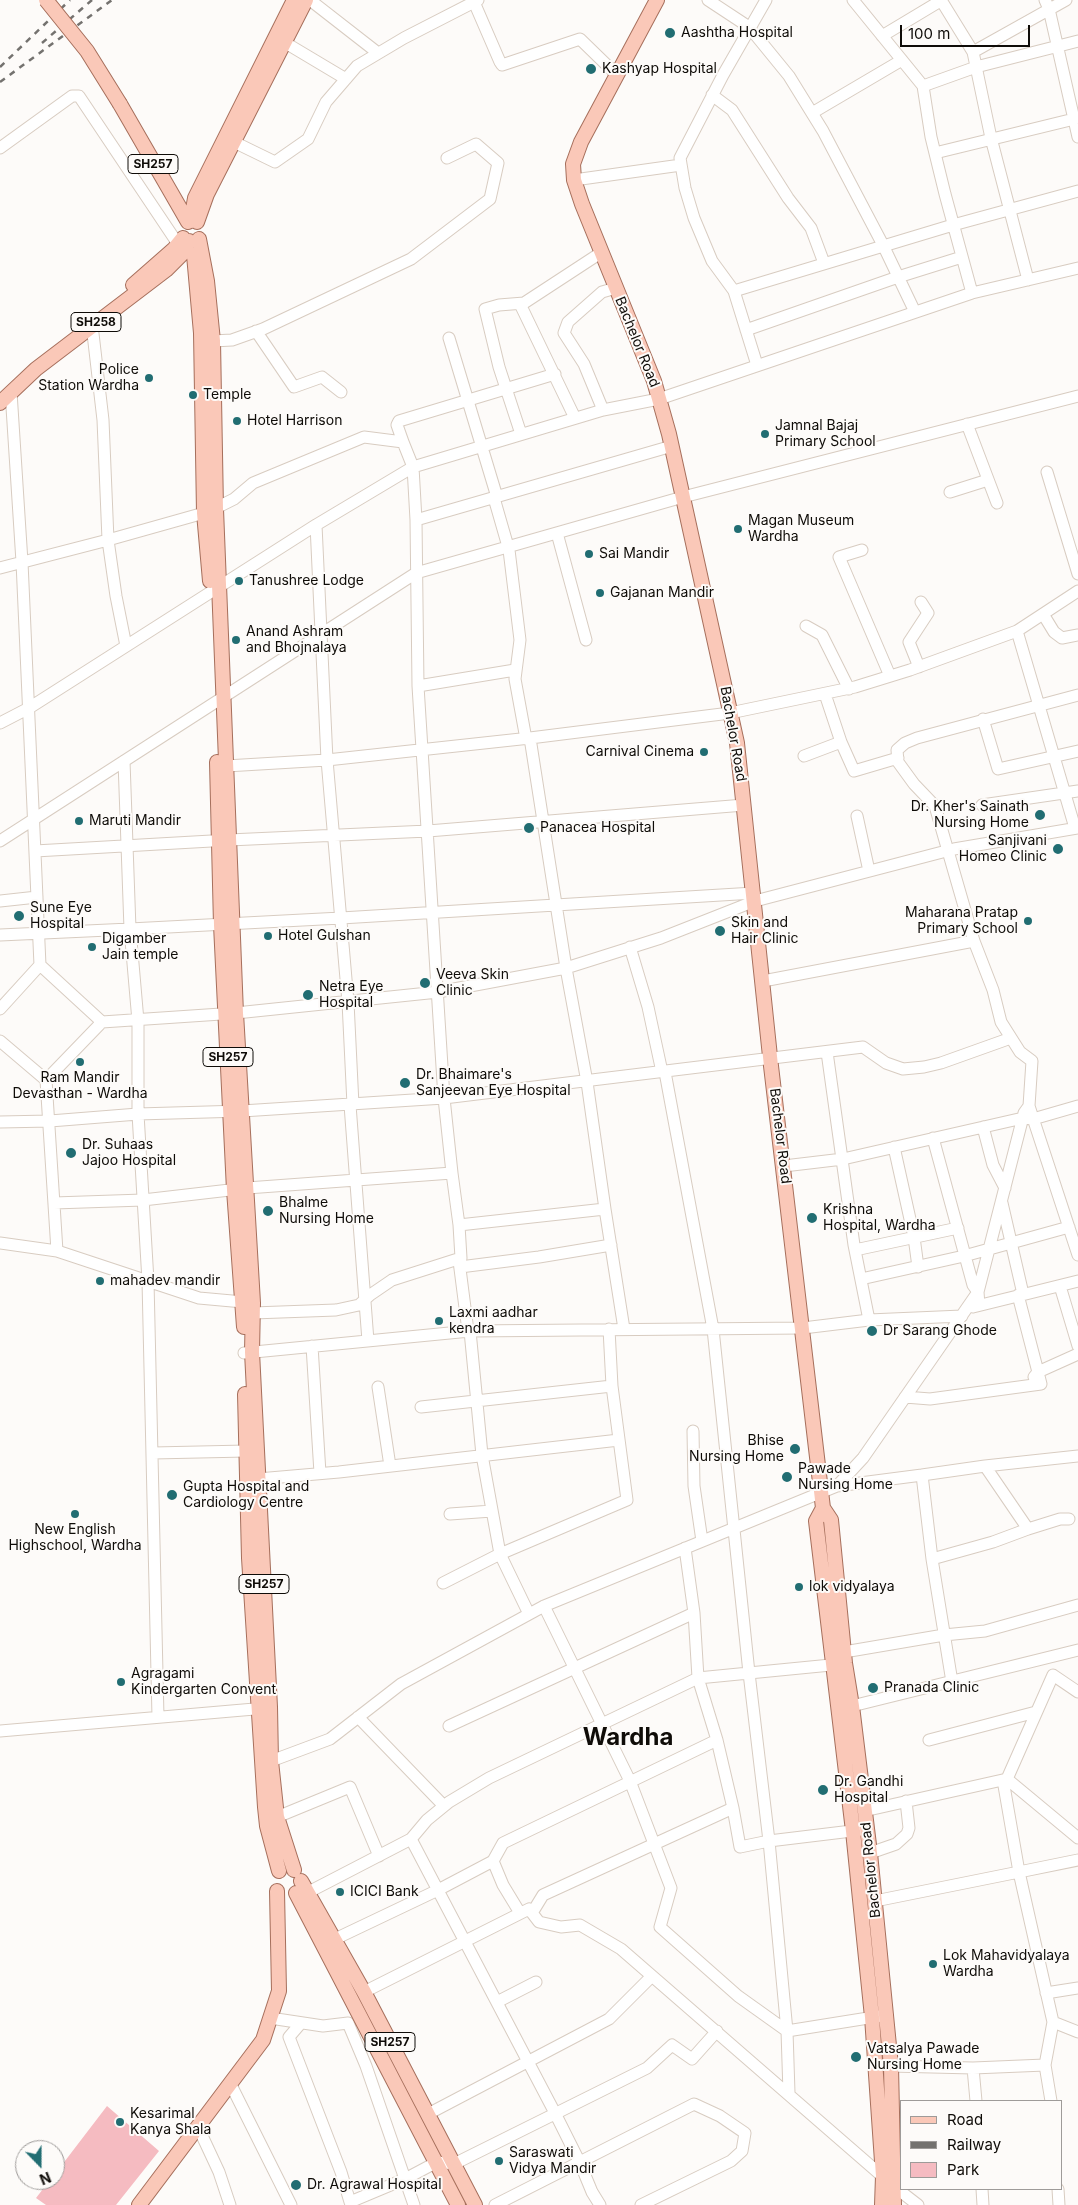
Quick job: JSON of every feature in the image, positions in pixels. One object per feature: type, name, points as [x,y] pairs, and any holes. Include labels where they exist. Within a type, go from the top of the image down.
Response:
[{"type":"main road","name":"SH257","points":[[46,0],[87,51],[192,222]]},
{"type":"main road","points":[[189,241],[182,230],[192,222],[234,142],[280,40],[294,0]]},
{"type":"main road","points":[[192,222],[195,198],[280,40],[308,0]]},
{"type":"main road","name":"Bachelor Road","points":[[658,0],[581,142],[573,164],[574,180],[654,381],[659,398],[672,446],[737,743],[771,1059],[823,1508],[816,1521],[841,1660],[852,1706],[864,1811],[860,1830],[870,1853],[891,2066],[896,2188],[894,2205]]},
{"type":"main road","name":"SH257","points":[[189,241],[207,281],[213,341],[210,511]]},
{"type":"main road","name":"SH257","points":[[189,241],[201,333],[215,590],[231,1014],[248,1307],[246,1451],[249,1558],[277,1817],[300,1889],[355,2020],[383,2060],[458,2205]]},
{"type":"main road","name":"SH258","points":[[6,392],[166,270],[184,253],[189,241]]},
{"type":"main road","name":"SH258","points":[[0,403],[6,392],[32,363],[189,241]]},
{"type":"main road","name":"SH257","points":[[219,699],[226,766],[224,840]]},
{"type":"main road","name":"SH257","points":[[248,1353],[258,1479],[266,1816],[279,1871]]},
{"type":"main road","name":"Bachelor Road","points":[[841,1660],[860,1830],[883,2176],[882,2205]]},
{"type":"main road","points":[[144,2203],[263,2040],[279,1992],[277,1896],[274,1880],[279,1871],[286,1868],[300,1889],[284,1896],[277,1896]]},
{"type":"main road","name":"SH257","points":[[300,1889],[335,1939],[475,2205]]},
{"type":"street","points":[[308,0],[378,53]]},
{"type":"street","points":[[708,0],[749,27],[789,76],[812,113],[883,245],[915,312]]},
{"type":"street","points":[[758,365],[734,291],[712,261],[698,227],[685,188],[680,158],[749,27],[766,0]]},
{"type":"street","points":[[854,0],[923,86],[935,153],[972,293]]},
{"type":"street","points":[[882,36],[941,0],[973,52],[991,138],[1028,280]]},
{"type":"street","points":[[973,52],[1047,4],[1066,0]]},
{"type":"street","points":[[234,142],[275,162],[308,139],[326,102],[357,66],[404,38],[476,1],[502,65],[580,39],[617,75]]},
{"type":"street","points":[[1047,4],[1076,118],[1078,137]]},
{"type":"street","points":[[280,40],[346,79]]},
{"type":"street","points":[[923,86],[976,67],[1078,40]]},
{"type":"street","points":[[812,113],[902,60]]},
{"type":"street","points":[[712,95],[732,110],[737,117],[788,198],[811,228],[824,263]]},
{"type":"street","points":[[0,148],[72,96],[79,96],[189,241]]},
{"type":"street","points":[[935,153],[1076,118]]},
{"type":"street","points":[[213,341],[232,340],[256,331],[411,259],[490,199],[498,164],[476,144],[447,158]]},
{"type":"street","points":[[574,180],[681,165]]},
{"type":"street","points":[[734,291],[883,245],[1078,191]]},
{"type":"street","points":[[521,434],[484,309],[499,305],[524,303],[602,252]]},
{"type":"street","points":[[746,330],[898,277],[962,257]]},
{"type":"street","points":[[0,723],[29,708],[316,525],[413,467],[603,410],[659,398],[972,293],[1078,268]]},
{"type":"street","points":[[603,410],[584,364],[564,333],[568,322],[602,292],[616,288]]},
{"type":"street","points":[[520,304],[575,418]]},
{"type":"street","points":[[92,325],[103,420],[108,540],[126,646]]},
{"type":"street","points":[[256,331],[294,387],[322,377],[341,392]]},
{"type":"street","points":[[449,338],[483,446],[508,547],[521,644],[515,670],[544,822],[566,968],[587,1082],[624,1329]]},
{"type":"street","points":[[529,1614],[500,1554],[482,1455],[469,1331],[459,1263],[461,1258],[459,1225],[444,1098],[418,686],[416,520],[413,467],[397,425],[399,421],[555,374]]},
{"type":"street","points":[[0,1010],[40,965],[22,562],[6,392]]},
{"type":"street","points":[[0,840],[416,573],[683,498],[1078,396]]},
{"type":"street","points":[[967,424],[997,503]]},
{"type":"street","points":[[0,568],[210,511],[234,499],[254,483],[364,437],[403,442]]},
{"type":"street","points":[[416,520],[672,446]]},
{"type":"street","points":[[1046,472],[1078,574]]},
{"type":"street","points":[[950,492],[988,480]]},
{"type":"street","points":[[316,525],[327,760],[348,1002],[352,1105],[368,1341]]},
{"type":"street","points":[[557,533],[586,640]]},
{"type":"street","points":[[862,550],[839,557],[890,676]]},
{"type":"street","points":[[226,766],[327,760],[528,738],[730,713],[825,694],[849,689],[919,667],[1017,631],[1078,591]]},
{"type":"street","points":[[919,667],[909,642],[928,613],[921,602]]},
{"type":"street","points":[[1043,614],[1054,632],[1062,638],[1078,635]]},
{"type":"street","points":[[806,626],[822,635],[849,689]]},
{"type":"street","points":[[0,934],[340,918],[432,911],[754,897],[869,871],[949,850],[1076,828],[1017,631]]},
{"type":"street","points":[[418,686],[515,670]]},
{"type":"street","points":[[825,694],[841,742],[854,770],[898,758]]},
{"type":"street","points":[[837,1486],[862,1458],[978,1292],[1004,1188],[1028,1119],[1032,1061],[1020,1052],[1001,1022],[993,990],[974,941],[935,806],[914,784],[898,762],[897,750],[904,743],[983,719],[1078,695]]},
{"type":"street","points":[[983,719],[998,770],[1078,751]]},
{"type":"street","points":[[804,756],[841,742]]},
{"type":"street","points":[[124,761],[130,929],[138,1021],[138,1114],[148,1281],[158,1717]]},
{"type":"street","points":[[982,805],[1078,791]]},
{"type":"street","points":[[35,851],[428,831],[744,805]]},
{"type":"street","points":[[858,816],[869,871]]},
{"type":"street","points":[[0,901],[37,897]]},
{"type":"street","points":[[40,965],[102,1022],[231,1014],[438,992],[566,968],[661,938],[754,897]]},
{"type":"street","points":[[763,982],[974,941]]},
{"type":"street","points":[[630,948],[648,1007],[664,1072],[713,1329],[749,1673],[769,1841],[787,2031],[788,2093]]},
{"type":"street","points":[[46,1080],[102,1022]]},
{"type":"street","points":[[0,1122],[50,1121],[138,1114],[236,1112],[444,1098],[863,1047],[886,1063],[903,1069],[941,1063],[1011,1038]]},
{"type":"street","points":[[0,1040],[46,1080],[57,1251]]},
{"type":"street","points":[[827,1052],[855,1250],[869,1320]]},
{"type":"street","points":[[784,1166],[843,1159],[983,1127],[1028,1119],[1078,1106]]},
{"type":"street","points":[[1028,1119],[1078,1255]]},
{"type":"street","points":[[983,1127],[993,1165],[1004,1188]]},
{"type":"street","points":[[933,1138],[964,1256],[973,1285],[978,1292],[980,1305]]},
{"type":"street","points":[[894,1147],[914,1237],[918,1267]]},
{"type":"street","points":[[54,1203],[143,1200],[240,1189],[452,1173]]},
{"type":"street","points":[[905,1397],[930,1399],[1025,1388],[1042,1384],[1021,1295],[1002,1200]]},
{"type":"street","points":[[459,1225],[606,1209]]},
{"type":"street","points":[[861,1280],[1012,1244],[1069,1227]]},
{"type":"street","points":[[855,1250],[958,1228]]},
{"type":"street","points":[[0,1243],[57,1251],[199,1298],[248,1307],[336,1310],[359,1305],[392,1280],[459,1263],[539,1257],[611,1245]]},
{"type":"street","points":[[248,1353],[469,1331],[803,1328],[965,1312],[980,1305],[1078,1281]]},
{"type":"street","points":[[1060,1286],[1078,1346]]},
{"type":"street","points":[[442,1583],[500,1554],[627,1500],[612,1386],[609,1330]]},
{"type":"street","points":[[312,1346],[320,1473]]},
{"type":"street","points":[[1038,1372],[1078,1354]]},
{"type":"street","points":[[421,1407],[612,1386]]},
{"type":"street","points":[[378,1387],[390,1466]]},
{"type":"street","points":[[693,1431],[694,1486],[702,1541]]},
{"type":"street","points":[[258,1479],[619,1440]]},
{"type":"street","points":[[153,1453],[246,1451]]},
{"type":"street","points":[[271,1761],[330,1739],[401,1684],[544,1606],[821,1491],[837,1486],[985,1466],[1078,1456]]},
{"type":"street","points":[[985,1466],[1028,1529]]},
{"type":"street","points":[[922,1475],[932,1559],[952,1682]]},
{"type":"street","points":[[450,1514],[492,1511]]},
{"type":"street","points":[[932,1559],[993,1542],[1060,1519],[1069,1519]]},
{"type":"street","points":[[685,1548],[694,1613],[698,1678],[733,1808],[740,1847],[769,1841],[860,1830]]},
{"type":"street","points":[[544,1606],[630,1781],[670,1888],[660,1926],[738,1996],[787,2031],[886,2015]]},
{"type":"street","points":[[300,1889],[379,1856],[411,1839],[427,1820],[444,1806],[489,1778],[698,1678],[841,1660],[944,1635],[985,1631],[1078,1606]]},
{"type":"street","points":[[449,1726],[694,1613]]},
{"type":"street","points":[[852,1706],[1078,1650]]},
{"type":"street","points":[[1051,2100],[1045,2065],[1053,2022],[1019,1872],[1005,1779],[1060,1656]]},
{"type":"street","points":[[1053,1675],[1078,1692]]},
{"type":"street","points":[[0,1731],[264,1708]]},
{"type":"street","points":[[930,1740],[1036,1712]]},
{"type":"street","points":[[358,1717],[444,1806]]},
{"type":"street","points":[[335,1939],[438,1890],[493,1861],[503,1843],[716,1740]]},
{"type":"street","points":[[864,1811],[1005,1779]]},
{"type":"street","points":[[1005,1779],[1078,1838]]},
{"type":"street","points":[[277,1817],[350,1787],[379,1856]]},
{"type":"street","points":[[870,1853],[896,1844],[907,1834],[909,1828],[906,1801]]},
{"type":"street","points":[[364,1992],[464,1940],[526,1913],[543,1895],[733,1808]]},
{"type":"street","points":[[411,1839],[555,2113],[600,2205]]},
{"type":"street","points":[[875,1901],[1078,1860]]},
{"type":"street","points":[[493,1861],[503,1885],[526,1913],[540,1922],[561,1927],[580,1925],[621,1949],[918,2205]]},
{"type":"street","points":[[428,2114],[609,2019],[652,1976]]},
{"type":"street","points":[[496,2002],[536,1982]]},
{"type":"street","points":[[1046,1993],[1078,1988]]},
{"type":"street","points":[[270,2018],[323,2026],[355,2020],[366,2066],[414,2205]]},
{"type":"street","points":[[1053,2022],[1078,2032]]},
{"type":"street","points":[[302,2023],[289,2036],[341,2172],[347,2204],[405,2179],[437,2162],[454,2164],[647,2068],[672,2046],[692,2059],[717,2031]]},
{"type":"street","points":[[366,2066],[383,2060]]},
{"type":"street","points":[[891,2066],[974,2068],[1045,2065]]},
{"type":"street","points":[[974,2068],[976,2100]]},
{"type":"street","points":[[231,2085],[291,2205]]},
{"type":"street","points":[[495,2205],[694,2104],[720,2116],[745,2133],[742,2151],[731,2161],[641,2205]]},
{"type":"street","points":[[198,2127],[219,2172],[230,2205]]},
{"type":"street","points":[[982,2190],[983,2205]]},
{"type":"street","points":[[1058,2190],[1059,2205]]},
{"type":"green space","points":[[107,2106],[159,2151],[116,2205],[46,2205],[36,2198],[42,2190],[65,2190],[65,2161]]},
{"type":"railway","points":[[0,67],[70,0]]},
{"type":"railway","points":[[42,43],[92,0]]},
{"type":"railway","points":[[0,82],[112,0]]},
{"type":"place","name":"Aashtha Hospital","points":[[670,33]]},
{"type":"place","name":"Kashyap Hospital","points":[[591,69]]},
{"type":"place","name":"Police Station Wardha","points":[[149,378]]},
{"type":"place","name":"Temple","points":[[193,395]]},
{"type":"place","name":"Hotel Harrison","points":[[237,421]]},
{"type":"place","name":"Jamnal Bajaj Primary School","points":[[765,434]]},
{"type":"place","name":"Magan Museum Wardha","points":[[738,529]]},
{"type":"place","name":"Sai Mandir","points":[[589,554]]},
{"type":"place","name":"Tanushree Lodge","points":[[239,581]]},
{"type":"place","name":"Gajanan Mandir","points":[[600,593]]},
{"type":"place","name":"Anand Ashram and Bhojnalaya","points":[[236,640]]},
{"type":"place","name":"Carnival Cinema","points":[[704,752]]},
{"type":"place","name":"Dr. Kher's Sainath Nursing Home","points":[[1040,815]]},
{"type":"place","name":"Maruti Mandir","points":[[79,821]]},
{"type":"place","name":"Panacea Hospital","points":[[529,828]]},
{"type":"place","name":"Sanjivani Homeo Clinic","points":[[1058,849]]},
{"type":"place","name":"Sune Eye Hospital","points":[[19,916]]},
{"type":"place","name":"Maharana Pratap Primary School","points":[[1028,921]]},
{"type":"place","name":"Skin and Hair Clinic","points":[[720,931]]},
{"type":"place","name":"Hotel Gulshan","points":[[268,936]]},
{"type":"place","name":"Digamber Jain temple","points":[[92,947]]},
{"type":"place","name":"Veeva Skin Clinic","points":[[425,983]]},
{"type":"place","name":"Netra Eye Hospital","points":[[308,995]]},
{"type":"place","name":"Ram Mandir Devasthan - Wardha","points":[[80,1062]]},
{"type":"place","name":"Dr. Bhaimare's Sanjeevan Eye Hospital","points":[[405,1083]]},
{"type":"place","name":"Dr. Suhaas Jajoo Hospital","points":[[71,1153]]},
{"type":"place","name":"Bhalme Nursing Home","points":[[268,1211]]},
{"type":"place","name":"Krishna Hospital, Wardha","points":[[812,1218]]},
{"type":"place","name":"mahadev mandir","points":[[100,1281]]},
{"type":"place","name":"Laxmi aadhar kendra","points":[[439,1321]]},
{"type":"place","name":"Dr Sarang Ghode","points":[[872,1331]]},
{"type":"place","name":"Bhise Nursing Home","points":[[795,1449]]},
{"type":"place","name":"Pawade Nursing Home","points":[[787,1477]]},
{"type":"place","name":"Gupta Hospital and Cardiology Centre","points":[[172,1495]]},
{"type":"place","name":"New English Highschool, Wardha","points":[[75,1514]]},
{"type":"place","name":"lok vidyalaya","points":[[799,1587]]},
{"type":"place","name":"Agragami Kindergarten Convent","points":[[121,1682]]},
{"type":"place","name":"Pranada Clinic","points":[[873,1688]]},
{"type":"place","name":"Dr. Gandhi Hospital","points":[[823,1790]]},
{"type":"place","name":"ICICI Bank","points":[[340,1892]]},
{"type":"place","name":"Lok Mahavidyalaya Wardha","points":[[933,1964]]},
{"type":"place","name":"Vatsalya Pawade Nursing Home","points":[[856,2057]]},
{"type":"place","name":"Kesarimal Kanya Shala","points":[[120,2122]]},
{"type":"place","name":"Saraswati Vidya Mandir","points":[[499,2161]]},
{"type":"place","name":"Dr. Agrawal Hospital","points":[[296,2185]]},
{"type":"district","name":"Wardha","points":[[628,1738]]}]
